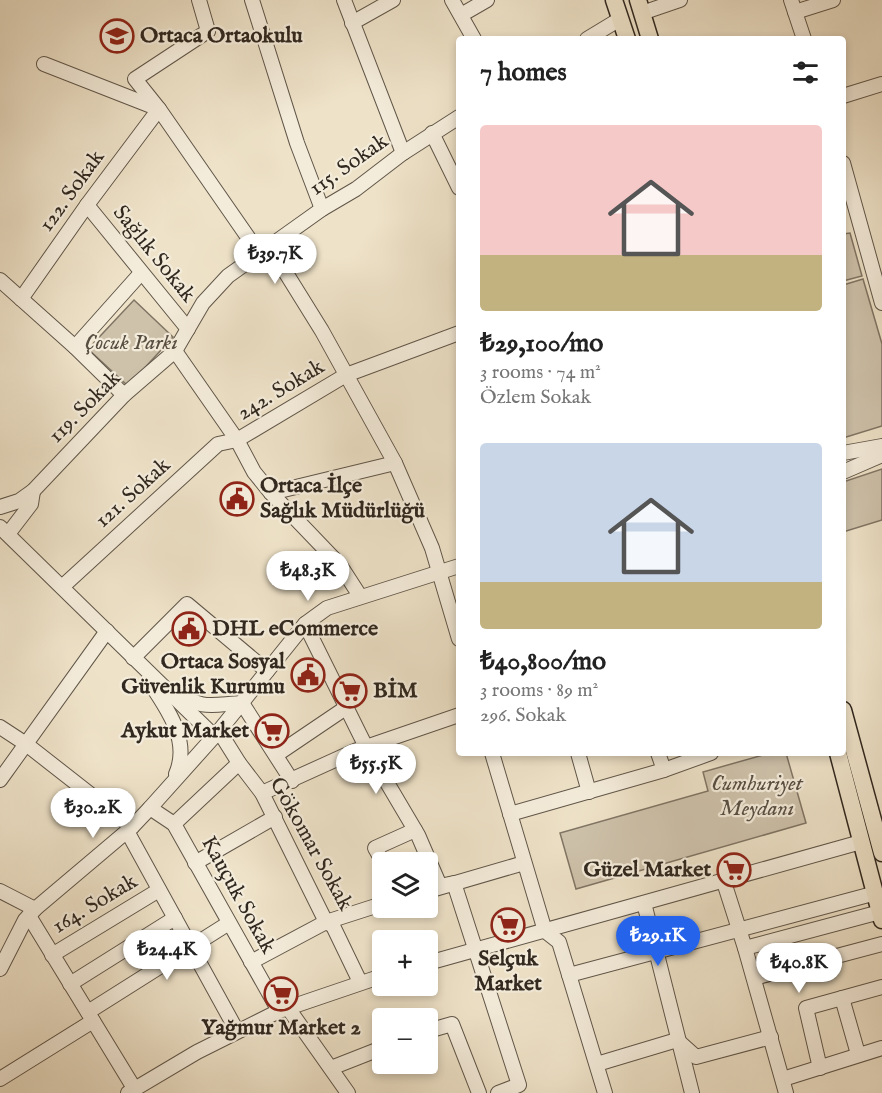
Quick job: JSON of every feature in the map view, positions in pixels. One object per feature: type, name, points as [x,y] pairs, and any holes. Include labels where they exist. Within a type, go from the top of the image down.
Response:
[{"type":"main road","points":[[614,0],[626,36]]},
{"type":"main road","points":[[640,7],[649,36]]},
{"type":"main road","points":[[846,720],[881,843]]},
{"type":"main road","points":[[838,756],[881,916]]},
{"type":"street","points":[[199,0],[208,31],[135,79],[159,109],[254,246],[264,249],[282,266],[322,331],[395,463],[432,548],[456,628]]},
{"type":"street","points":[[252,0],[297,143],[322,209]]},
{"type":"street","points":[[344,0],[403,153]]},
{"type":"street","points":[[352,23],[393,0]]},
{"type":"street","points":[[452,0],[472,36]]},
{"type":"street","points":[[461,15],[487,0]]},
{"type":"street","points":[[640,7],[680,0]]},
{"type":"street","points":[[803,36],[793,6],[833,0]]},
{"type":"street","points":[[592,36],[620,19]]},
{"type":"street","points":[[44,64],[159,109]]},
{"type":"street","points":[[846,95],[882,84]]},
{"type":"street","name":"122. Sokak","points":[[21,299],[87,205],[159,109]]},
{"type":"street","name":"115. Sokak","points":[[264,249],[322,209],[356,189],[403,153],[456,119]]},
{"type":"street","points":[[432,133],[456,181]]},
{"type":"street","points":[[846,173],[878,274],[882,303]]},
{"type":"street","name":"Sağlık Sokak","points":[[87,205],[188,329]]},
{"type":"street","name":"119. Sokak","points":[[33,491],[124,396],[175,351],[203,303],[228,276],[264,249]]},
{"type":"street","points":[[75,347],[141,273]]},
{"type":"street","points":[[0,280],[75,347],[124,396]]},
{"type":"street","name":"242. Sokak","points":[[237,440],[346,375],[456,334]]},
{"type":"street","points":[[175,351],[237,440],[254,472],[340,565],[360,596]]},
{"type":"street","name":"121. Sokak","points":[[62,587],[218,444],[237,440]]},
{"type":"street","points":[[846,452],[882,446]]},
{"type":"street","points":[[846,471],[882,455]]},
{"type":"street","points":[[271,493],[395,463]]},
{"type":"street","points":[[0,507],[19,501],[33,491]]},
{"type":"street","points":[[33,491],[31,504],[4,531],[134,658],[185,698],[205,706],[242,703]]},
{"type":"street","points":[[0,969],[32,912],[129,829],[150,808],[217,733],[305,624],[327,608],[456,567]]},
{"type":"street","points":[[134,658],[187,604],[267,672]]},
{"type":"street","points":[[305,624],[366,747],[415,830],[440,886],[454,883]]},
{"type":"street","points":[[0,780],[107,631]]},
{"type":"street","points":[[134,658],[171,714],[180,742],[179,766],[173,780]]},
{"type":"street","name":"Gökomar Sokak","points":[[134,658],[217,733],[262,793],[326,922],[333,926],[360,982]]},
{"type":"street","points":[[242,703],[292,781]]},
{"type":"street","points":[[276,755],[347,707]]},
{"type":"street","points":[[262,793],[366,747],[456,716]]},
{"type":"street","points":[[0,727],[26,744],[129,829],[159,890],[237,1031]]},
{"type":"street","points":[[493,756],[544,931],[559,942],[605,1093]]},
{"type":"street","points":[[579,756],[589,792]]},
{"type":"street","points":[[659,756],[664,770]]},
{"type":"street","points":[[510,814],[664,770],[687,756]]},
{"type":"street","points":[[174,824],[239,763]]},
{"type":"street","name":"Kauçuk Sokak","points":[[150,808],[174,824],[251,962],[284,1010],[331,1068],[348,1093]]},
{"type":"street","points":[[195,863],[275,817]]},
{"type":"street","points":[[377,852],[375,848],[415,830]]},
{"type":"street","points":[[438,960],[861,842]]},
{"type":"street","points":[[438,888],[524,863]]},
{"type":"street","points":[[723,879],[786,1093]]},
{"type":"street","points":[[454,883],[519,1086],[498,1093]]},
{"type":"street","name":"164. Sokak","points":[[52,955],[159,890]]},
{"type":"street","points":[[0,891],[32,912],[52,955],[131,1091],[237,1031],[284,1010],[372,979]]},
{"type":"street","points":[[570,975],[876,892]]},
{"type":"street","points":[[644,903],[692,1093]]},
{"type":"street","points":[[251,962],[326,922],[372,907]]},
{"type":"street","points":[[745,948],[881,916]]},
{"type":"street","points":[[70,984],[175,918]]},
{"type":"street","points":[[0,1079],[229,923]]},
{"type":"street","points":[[754,978],[882,945]]},
{"type":"street","points":[[820,1068],[805,1002],[842,998],[882,987]]},
{"type":"street","points":[[842,998],[858,1054]]},
{"type":"street","points":[[438,1028],[452,1024],[479,1093]]},
{"type":"street","points":[[677,1040],[696,1057],[771,1037]]},
{"type":"street","points":[[597,1064],[677,1040]]},
{"type":"street","points":[[783,1079],[882,1048]]},
{"type":"street","points":[[331,1068],[372,1052]]},
{"type":"green space","points":[[850,233],[862,276],[846,280],[846,234]]},
{"type":"green space","points":[[863,279],[882,344],[882,426],[846,437],[846,284]]},
{"type":"green space","name":"Çocuk Parkı","points":[[134,300],[173,337],[128,386],[88,349]]},
{"type":"green space","points":[[882,469],[882,520],[846,531],[846,481]]},
{"type":"green space","name":"Cumhuriyet Meydanı","points":[[759,756],[787,756],[806,823],[576,889],[560,833],[708,791],[703,772]]},
{"type":"place","name":"Ortaca Ortaokulu","points":[[117,36]]},
{"type":"place","name":"Ortaca İlçe Sağlık Müdürlüğü","points":[[237,499]]},
{"type":"place","name":"DHL eCommerce","points":[[189,629]]},
{"type":"place","name":"Ortaca Sosyal Güvenlik Kurumu","points":[[308,675]]},
{"type":"place","name":"BİM","points":[[350,691]]},
{"type":"place","name":"Aykut Market","points":[[272,731]]},
{"type":"place","name":"Güzel Market","points":[[734,870]]},
{"type":"place","name":"Selçuk Market","points":[[508,925]]},
{"type":"place","name":"Yağmur Market 2","points":[[281,994]]}]
